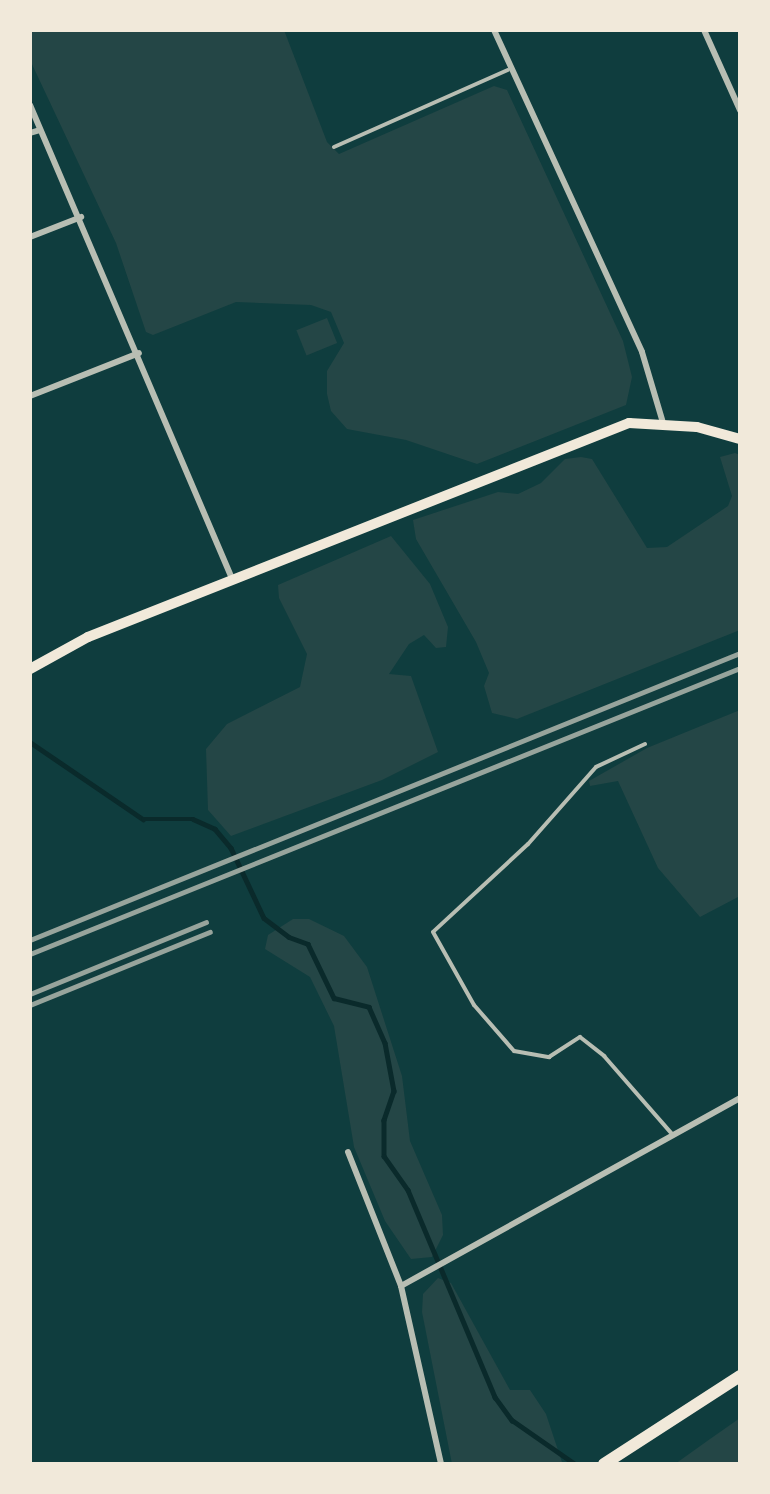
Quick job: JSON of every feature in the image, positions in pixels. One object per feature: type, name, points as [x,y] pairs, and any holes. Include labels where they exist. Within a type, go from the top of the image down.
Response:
[{"type":"main road","points":[[30,669],[88,637],[234,583],[629,423],[663,423],[740,439]]},
{"type":"main road","points":[[604,1464],[740,1376]]},
{"type":"street","points":[[494,30],[508,70],[642,352],[663,423]]},
{"type":"street","points":[[704,30],[740,110]]},
{"type":"street","points":[[30,105],[81,217],[234,583]]},
{"type":"street","points":[[30,133],[40,130]]},
{"type":"street","points":[[30,237],[81,217]]},
{"type":"street","points":[[30,396],[139,353]]},
{"type":"street","points":[[401,1286],[740,1098]]},
{"type":"street","points":[[348,1152],[401,1286],[441,1464]]},
{"type":"lane","points":[[334,147],[508,70]]},
{"type":"lane","points":[[645,744],[596,767],[528,844],[433,932],[474,1005],[514,1051],[549,1057],[580,1037],[604,1056],[674,1136]]},
{"type":"shaded area","points":[[30,30],[284,30],[327,142],[339,154],[494,86],[507,90],[623,341],[632,377],[626,405],[477,464],[406,440],[347,429],[331,411],[327,394],[327,371],[344,343],[331,312],[311,305],[236,302],[153,335],[146,332],[116,243],[30,60]]},
{"type":"shaded area","points":[[327,318],[337,343],[307,355],[296,330]]},
{"type":"shaded area","points":[[735,453],[740,455],[740,630],[517,719],[492,713],[484,686],[489,673],[476,642],[416,539],[413,520],[498,492],[518,494],[541,483],[565,459],[581,457],[592,459],[647,548],[667,547],[728,506],[732,496],[720,457]]},
{"type":"shaded area","points":[[391,536],[430,584],[448,627],[446,647],[436,648],[424,635],[409,644],[389,674],[411,676],[438,752],[382,780],[231,836],[208,810],[206,749],[227,724],[300,687],[307,654],[279,598],[278,585]]},
{"type":"shaded area","points":[[740,710],[740,896],[700,917],[658,868],[618,781],[590,786],[589,781],[647,748]]},
{"type":"shaded area","points":[[293,919],[309,919],[344,936],[367,967],[402,1076],[410,1141],[442,1215],[443,1235],[432,1257],[411,1259],[385,1221],[354,1147],[334,1026],[310,977],[265,949],[268,935]]},
{"type":"shaded area","points":[[438,1278],[451,1283],[510,1390],[530,1390],[546,1414],[562,1462],[452,1464],[422,1312],[423,1294]]},
{"type":"shaded area","points":[[740,1418],[740,1464],[675,1464],[710,1439]]},
{"type":"waterway","points":[[30,742],[143,819],[193,819],[215,829],[231,848],[264,918],[289,937],[308,944],[334,998],[369,1007],[385,1043],[394,1091],[384,1120],[384,1156],[408,1190],[495,1397],[512,1420],[575,1464]]},
{"type":"railway","points":[[30,940],[740,653]]},
{"type":"railway","points":[[30,954],[740,668]]},
{"type":"railway","points":[[30,994],[206,922]]},
{"type":"railway","points":[[30,1005],[210,932]]}]
